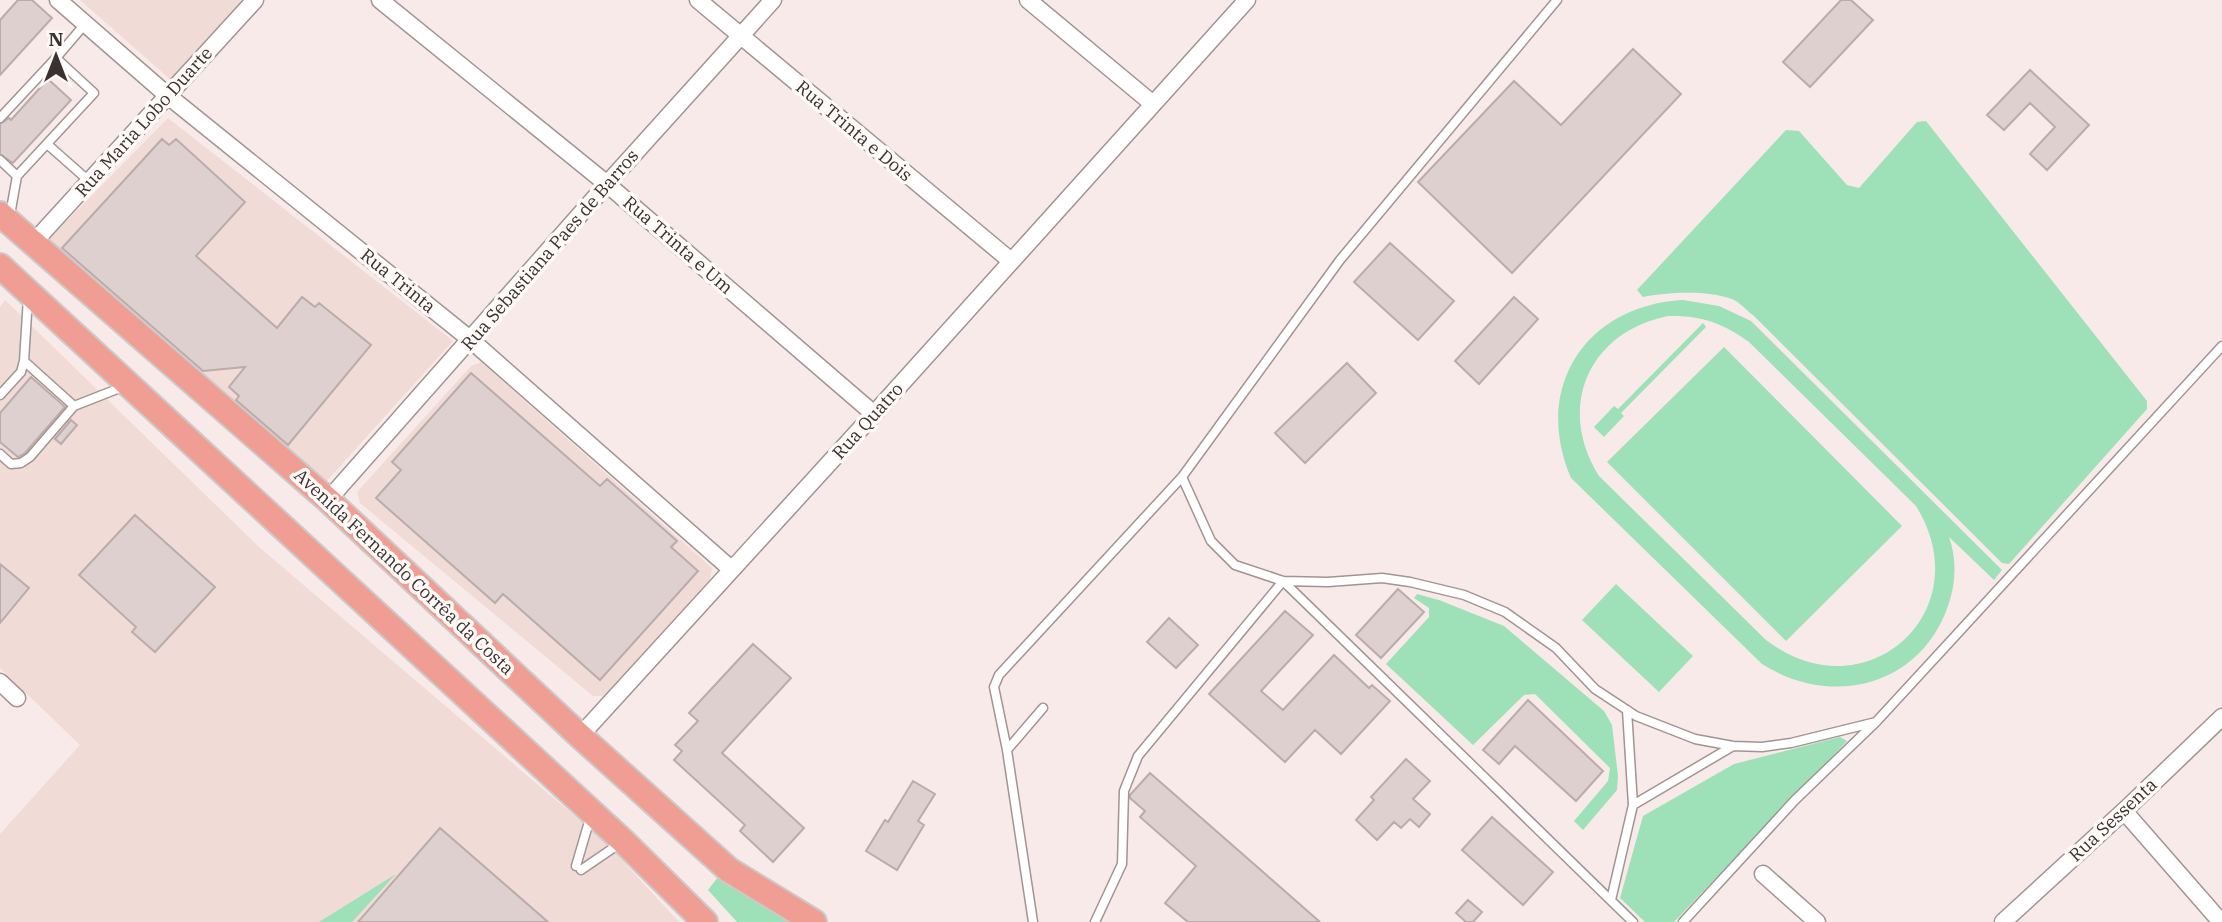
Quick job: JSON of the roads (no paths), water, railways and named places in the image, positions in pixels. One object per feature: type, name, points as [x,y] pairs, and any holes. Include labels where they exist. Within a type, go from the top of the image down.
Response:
[{"type":"highway","name":"Avenida Fernando Corrêa da Costa","points":[[4,218],[328,500],[580,736],[729,870],[814,922]]},
{"type":"highway","points":[[0,266],[592,812],[705,922]]},
{"type":"street","name":"Rua Trinta","points":[[58,0],[167,95],[471,340],[731,569]]},
{"type":"street","name":"Rua Maria Lobo Duarte","points":[[33,243],[255,0]]},
{"type":"street","name":"Rua Trinta e Um","points":[[380,0],[607,184],[874,414]]},
{"type":"street","name":"Rua Trinta e Dois","points":[[698,0],[1011,261]]},
{"type":"street","name":"Rua Sebastiana Paes de Barros","points":[[328,500],[773,0]]},
{"type":"street","points":[[1028,0],[1153,104]]},
{"type":"street","name":"Rua Quatro","points":[[580,736],[1247,0]]},
{"type":"street","points":[[0,682],[17,698]]},
{"type":"street","name":"Rua Sessenta","points":[[2003,922],[2222,717]]},
{"type":"street","points":[[2124,811],[2221,922]]},
{"type":"street","points":[[1763,874],[1817,922]]},
{"type":"lane","points":[[1033,922],[1007,750],[994,687],[999,675],[1182,477],[1340,260],[1557,0]]},
{"type":"lane","points":[[0,118],[85,24]]},
{"type":"lane","points":[[4,218],[16,176],[94,93],[56,58]]},
{"type":"lane","points":[[47,144],[90,182]]},
{"type":"lane","points":[[0,160],[16,176]]},
{"type":"lane","points":[[0,395],[20,372],[24,361],[29,292]]},
{"type":"lane","points":[[1683,922],[1795,800],[1876,722],[2222,346]]},
{"type":"lane","points":[[24,361],[74,405]]},
{"type":"lane","points":[[0,454],[11,464],[22,463],[74,405],[130,384]]},
{"type":"lane","points":[[1182,477],[1211,541],[1235,565],[1283,581],[1328,582],[1382,578],[1464,595],[1505,612],[1556,648],[1595,689],[1636,716],[1695,739],[1733,746],[1762,747],[1791,743],[1876,722]]},
{"type":"lane","points":[[1283,581],[1630,921]]},
{"type":"lane","points":[[1095,922],[1122,864],[1124,791],[1138,756],[1283,581]]},
{"type":"lane","points":[[1007,750],[1043,708]]},
{"type":"lane","points":[[1611,900],[1633,805],[1627,710]]},
{"type":"lane","points":[[1633,805],[1733,746]]},
{"type":"lane","points":[[592,812],[579,868],[623,841]]}]
